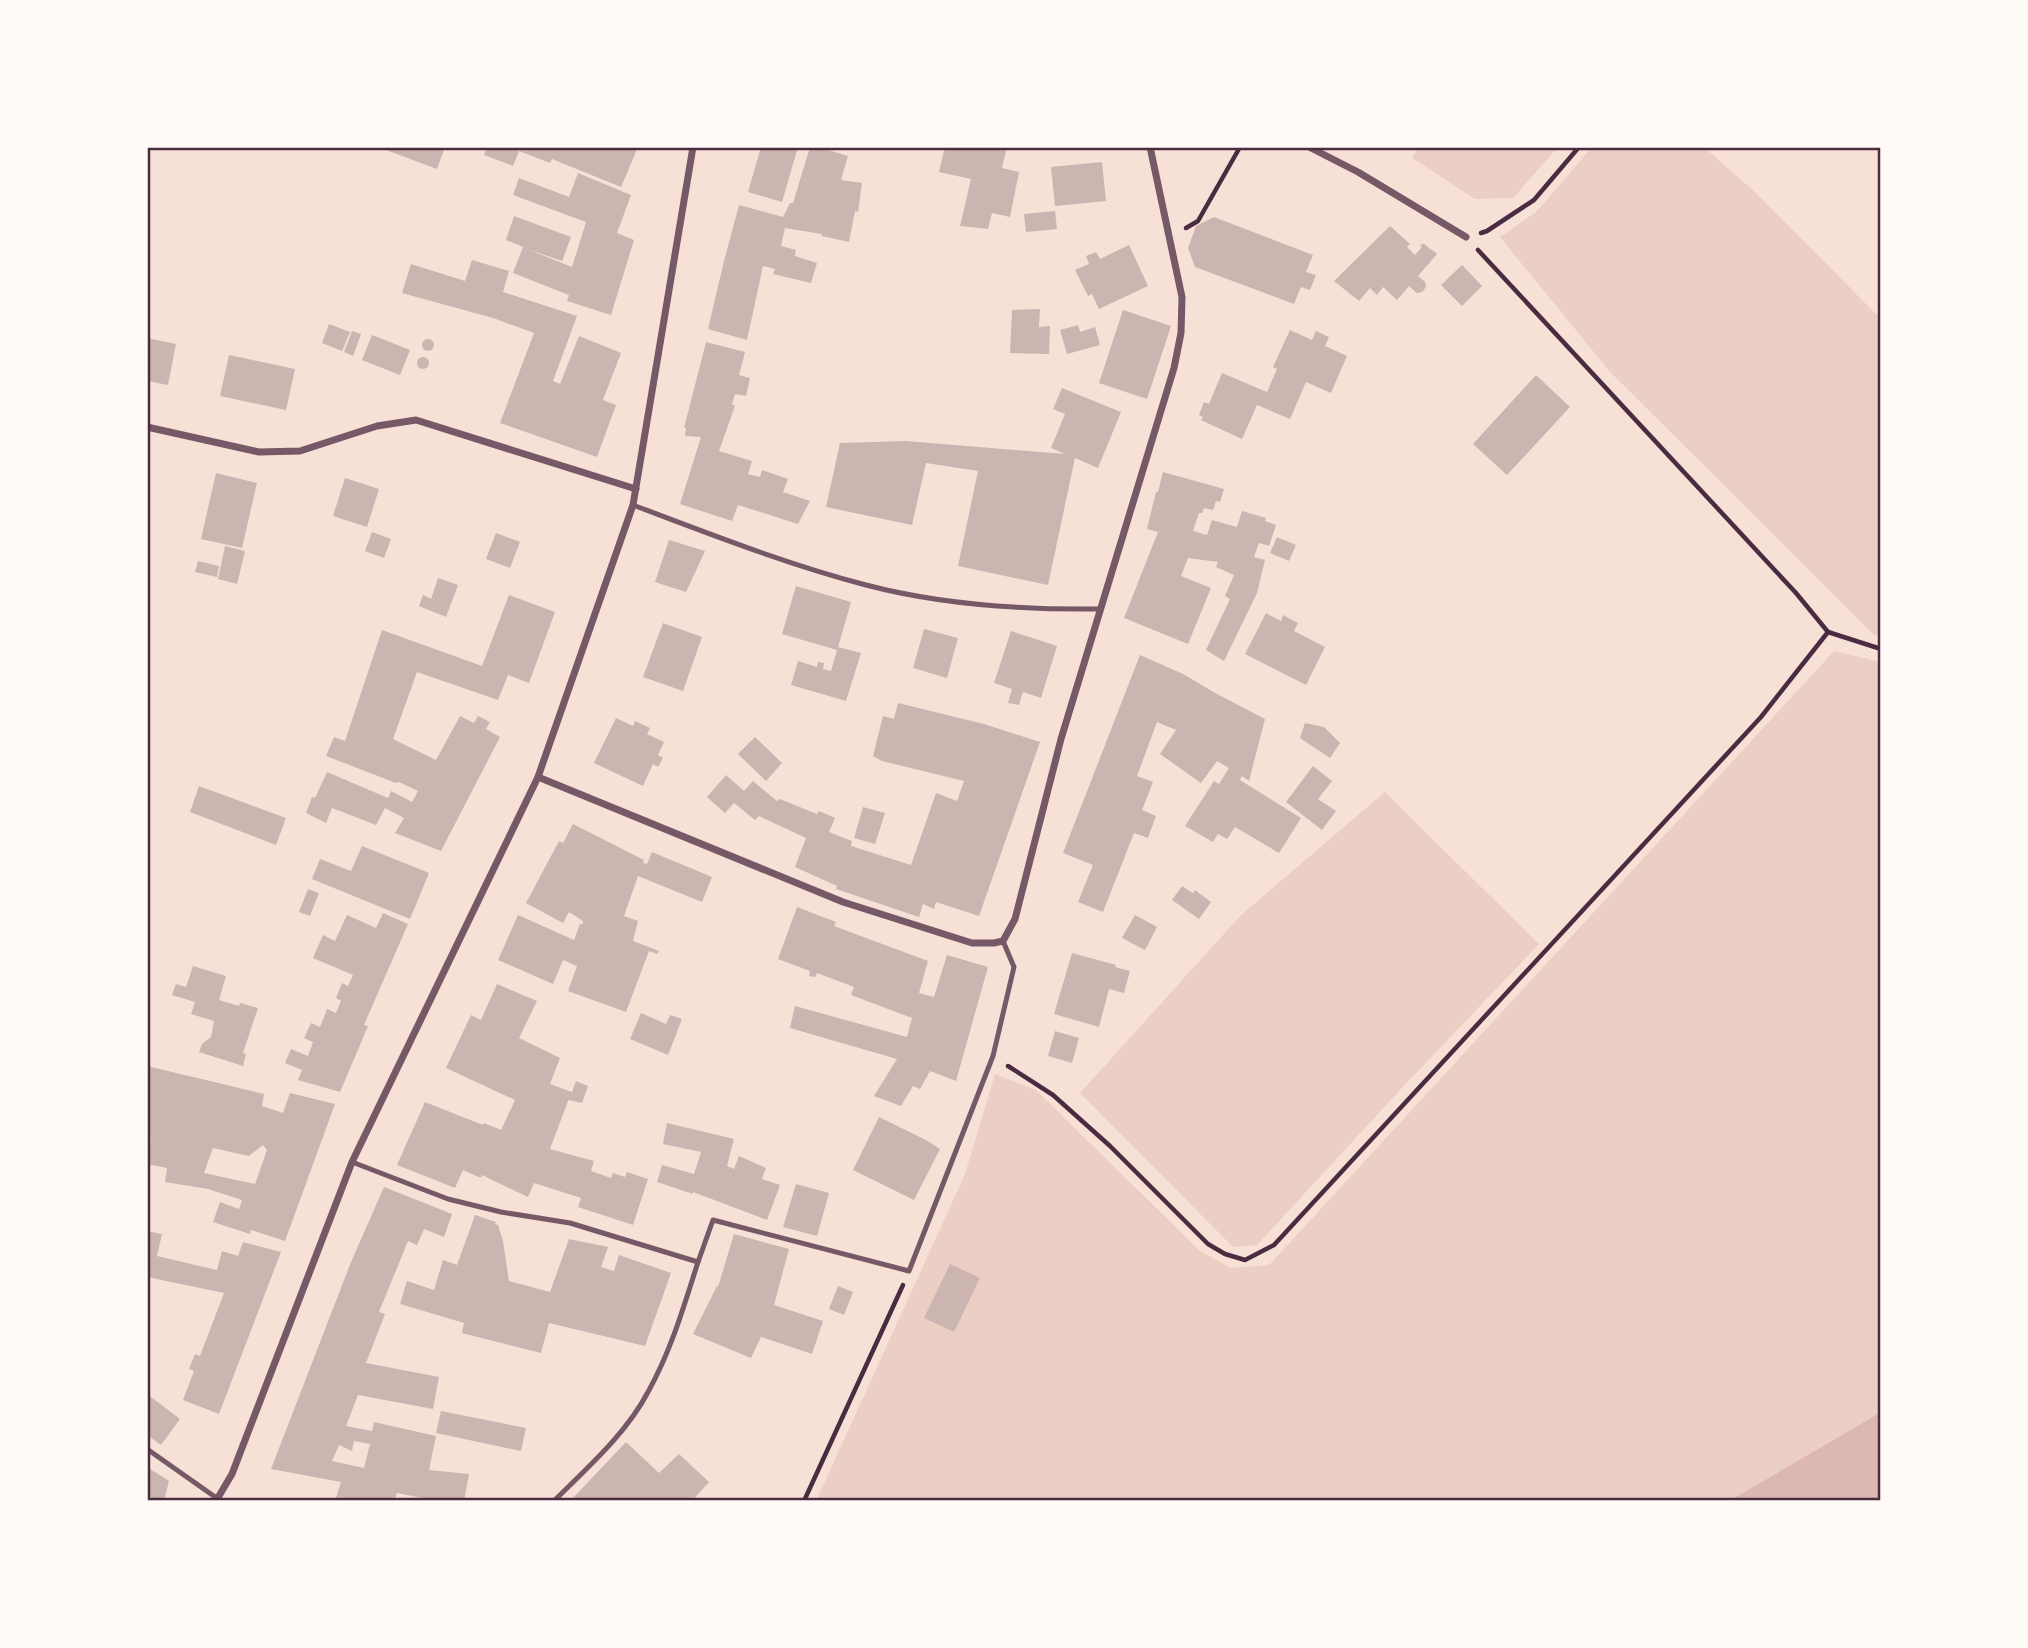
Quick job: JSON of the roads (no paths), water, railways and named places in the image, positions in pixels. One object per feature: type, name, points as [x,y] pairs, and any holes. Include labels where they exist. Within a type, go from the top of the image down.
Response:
[{"type":"street","points":[[217,1500],[232,1474],[352,1162],[538,777],[633,505],[693,147]]},
{"type":"street","points":[[538,777],[843,902],[972,943],[1003,941],[1015,919],[1061,739],[1174,369],[1181,333],[1182,297],[1150,147]]},
{"type":"street","points":[[1309,147],[1358,172],[1466,237]]},
{"type":"street","points":[[147,427],[258,452],[300,451],[377,426],[416,421],[636,489]]},
{"type":"lane","points":[[633,505],[788,563],[868,586],[948,601],[1033,608],[1100,609]]},
{"type":"lane","points":[[554,1501],[609,1447],[648,1394],[671,1345],[713,1220],[909,1271],[993,1056],[1014,967],[1003,941]]},
{"type":"lane","points":[[352,1162],[448,1199],[501,1212],[570,1223],[698,1262]]},
{"type":"lane","points":[[147,1448],[217,1500]]}]
